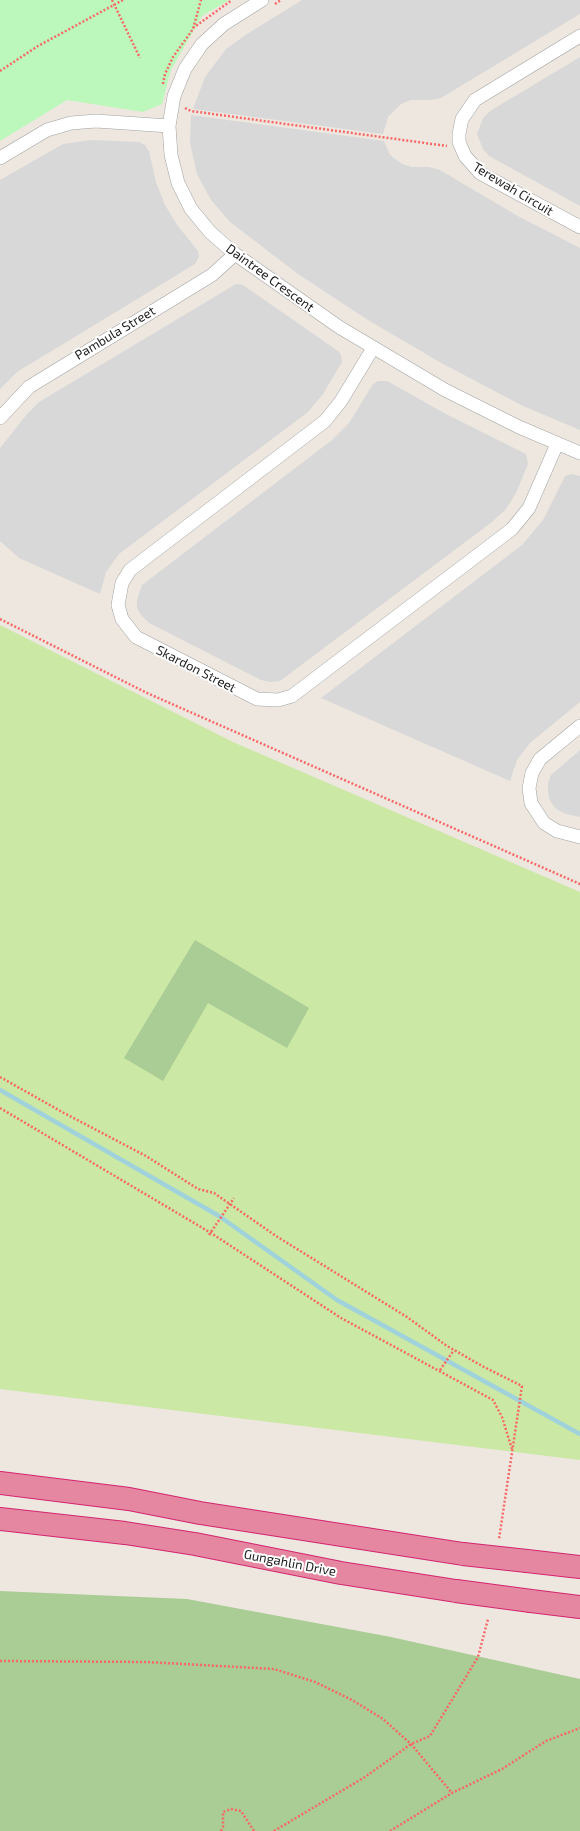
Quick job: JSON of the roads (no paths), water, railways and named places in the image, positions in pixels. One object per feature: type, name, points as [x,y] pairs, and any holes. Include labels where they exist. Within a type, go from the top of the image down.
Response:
[{"type":"highway","points":[[0,1483],[129,1499],[200,1513],[463,1554],[580,1567]]},
{"type":"highway","name":"Gungahlin Drive","points":[[0,1518],[125,1533],[195,1544],[341,1573],[456,1591],[580,1607]]},
{"type":"street","name":"Daintree Crescent","points":[[265,4],[224,24],[202,44],[185,69],[172,106],[169,126],[171,155],[174,169],[184,196],[200,221],[235,254],[312,308],[373,348],[476,406],[557,444],[580,453]]},
{"type":"street","name":"Terewah Circuit","points":[[580,36],[474,100],[462,119],[459,134],[461,148],[469,163],[480,173],[580,228]]},
{"type":"street","points":[[0,158],[47,130],[71,123],[96,121],[169,126]]},
{"type":"street","name":"Pambula Street","points":[[0,418],[28,387],[212,275],[235,254]]},
{"type":"street","name":"Skardon Street","points":[[373,348],[341,401],[325,421],[130,570],[122,583],[118,605],[122,620],[136,637],[257,699],[278,700],[292,696],[512,529],[529,508],[557,444]]},
{"type":"street","points":[[580,726],[540,759],[532,773],[529,788],[531,803],[544,823],[557,831],[580,837]]},
{"type":"waterway","points":[[0,1090],[219,1216],[337,1300],[580,1434]]}]
